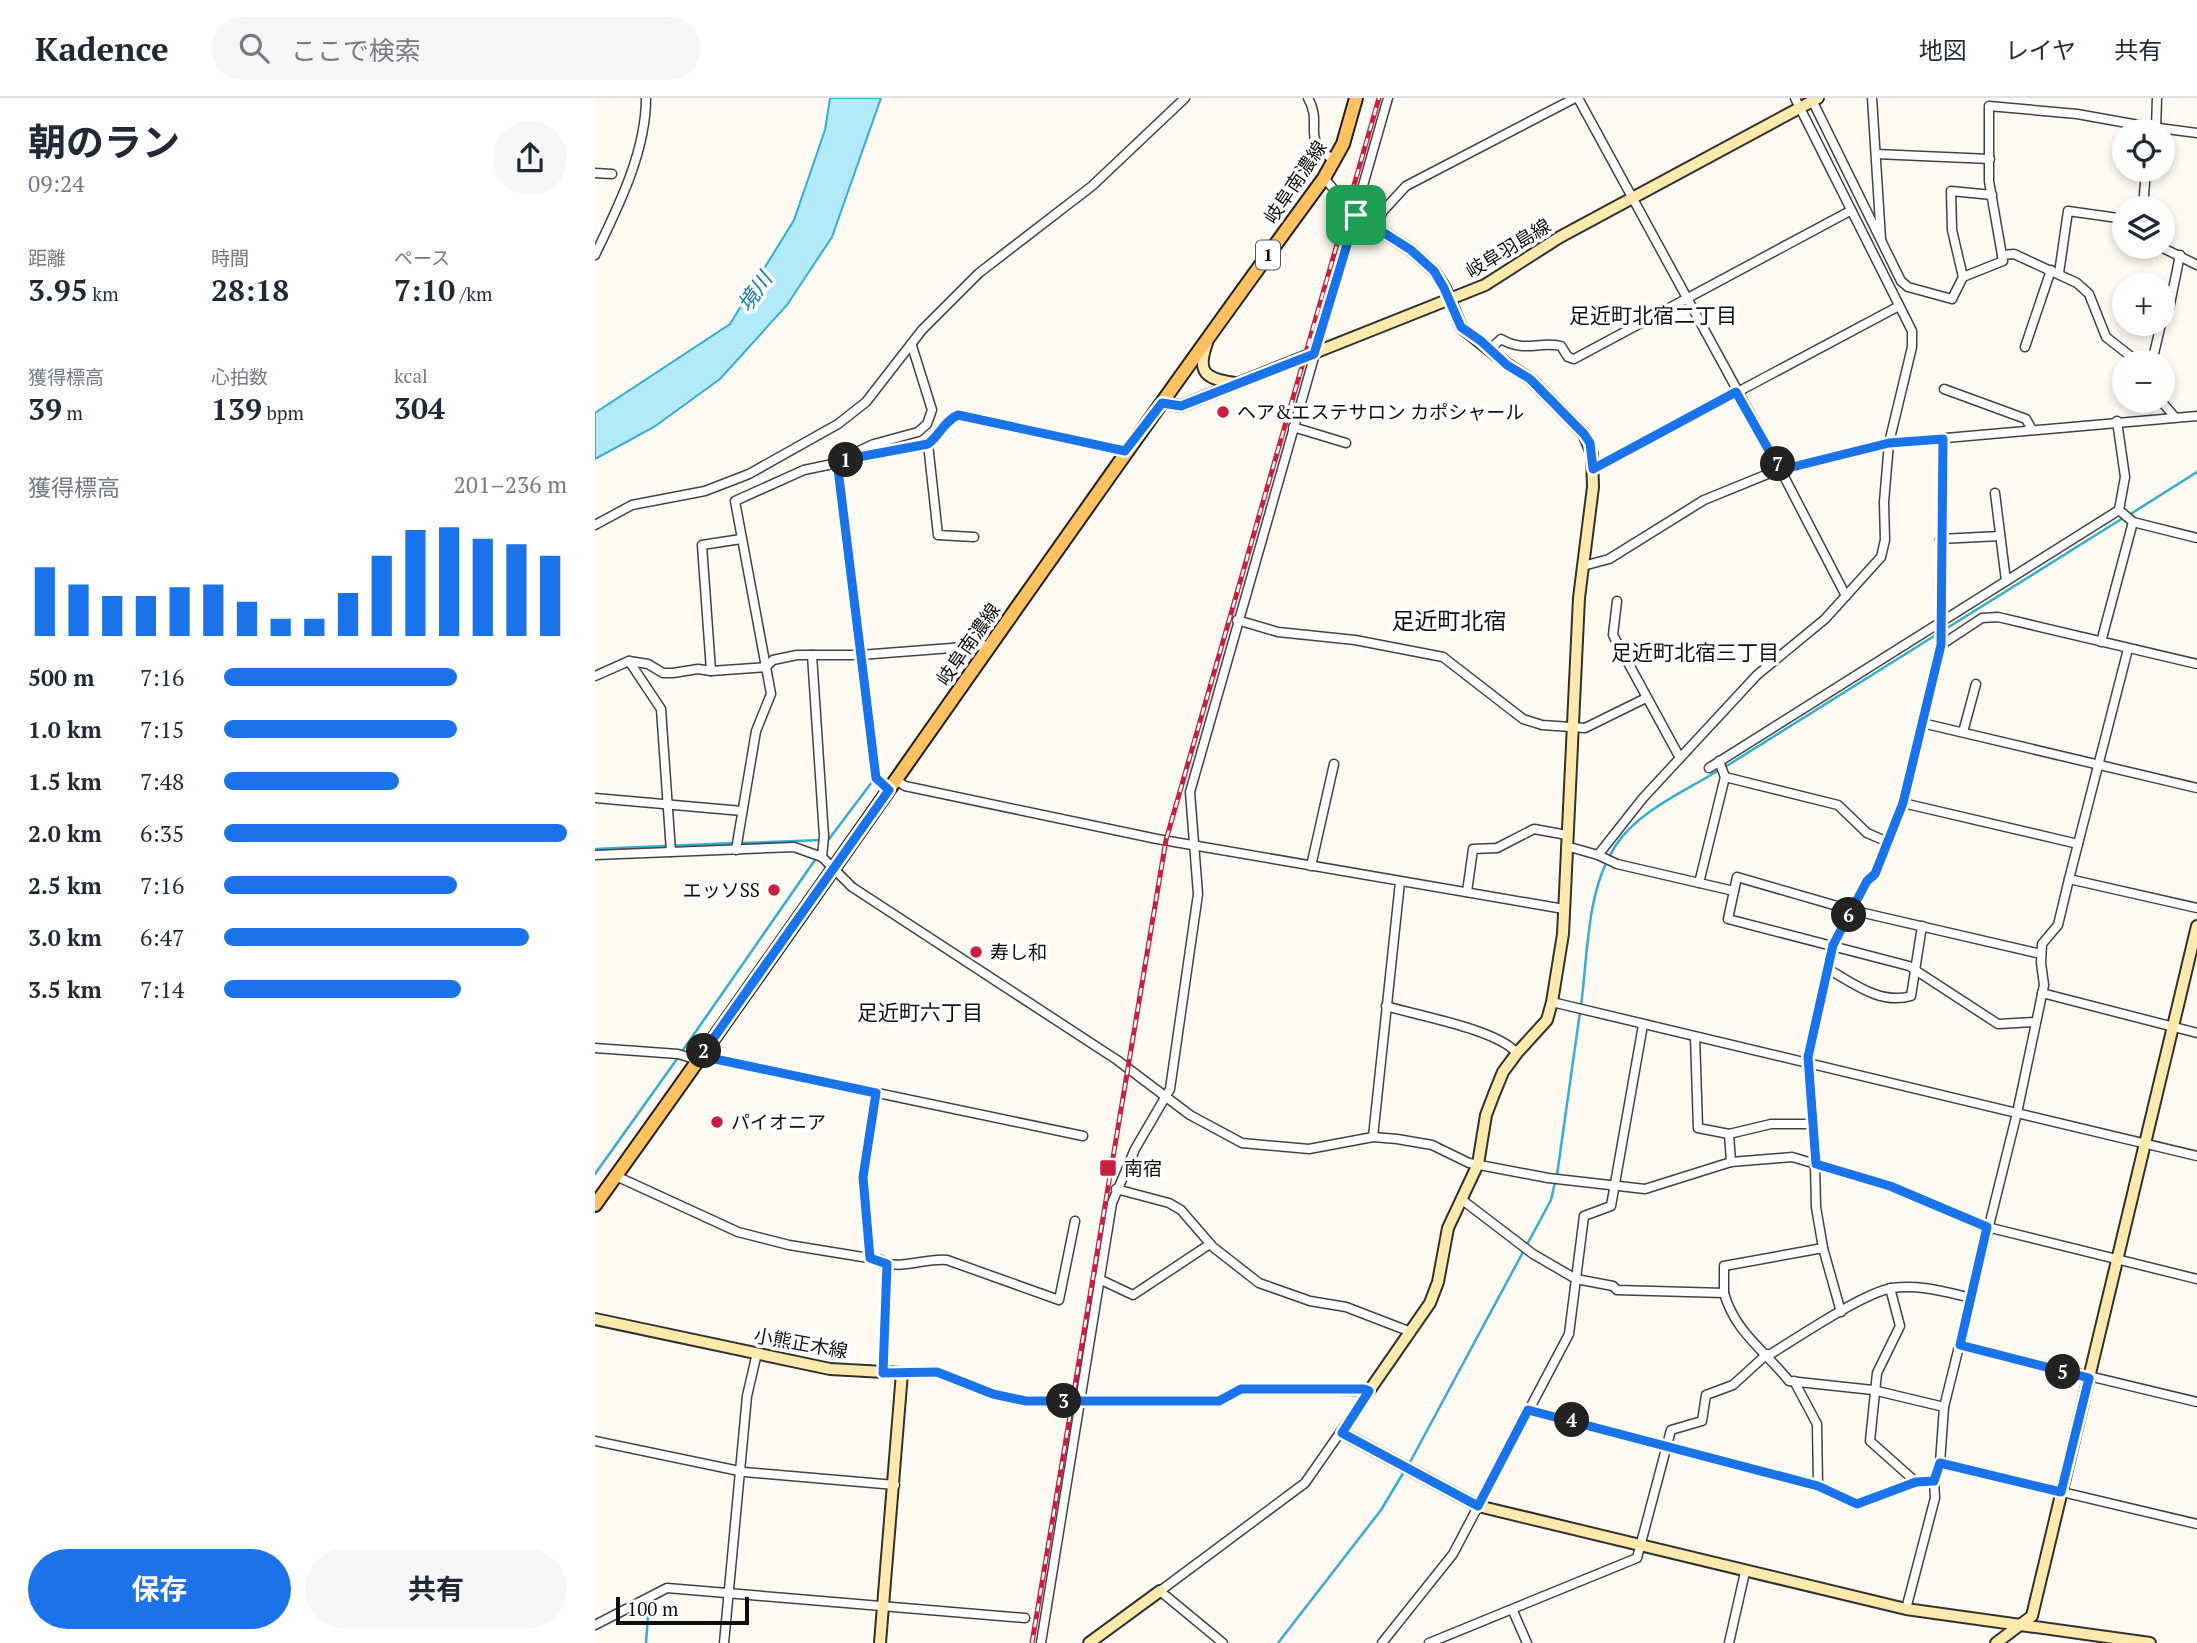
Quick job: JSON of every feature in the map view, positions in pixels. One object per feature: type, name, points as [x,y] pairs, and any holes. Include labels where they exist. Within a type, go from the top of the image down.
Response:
[{"type":"main road","name":"岐阜南濃線","points":[[595,1205],[893,785],[1125,451],[1324,178],[1343,144],[1356,98]]},
{"type":"street","points":[[595,255],[627,186],[641,138],[646,98]]},
{"type":"street","points":[[595,525],[632,505],[705,491],[749,474],[838,424],[866,402],[922,330],[979,273],[1092,186],[1185,98]]},
{"type":"street","points":[[1308,98],[1314,111],[1314,140],[1318,150],[1334,160]]},
{"type":"street","points":[[1041,1643],[1099,1279],[1116,1189],[1170,1088],[1198,894],[1190,792],[1388,98]]},
{"type":"street","points":[[1375,226],[1383,211],[1406,186],[1576,98],[1846,596]]},
{"type":"street","points":[[1872,98],[1882,245]]},
{"type":"street","points":[[2156,119],[2157,98]]},
{"type":"street","points":[[1813,99],[1882,245],[1907,287],[1952,299],[1963,277],[1954,240],[1951,191],[1992,195]]},
{"type":"street","name":"岐阜羽島線","points":[[1162,403],[1181,406],[1485,285],[1560,237],[1797,103],[1813,99]]},
{"type":"street","points":[[1598,855],[1643,798],[1757,675],[1800,642],[1881,556],[1885,540],[1884,502],[1889,443],[1913,339],[1797,103]]},
{"type":"street","points":[[1963,277],[2003,261],[1992,195],[1989,106],[2001,103],[2112,122]]},
{"type":"street","points":[[2175,130],[2197,133]]},
{"type":"street","points":[[1876,154],[1990,159]]},
{"type":"street","points":[[595,173],[611,174]]},
{"type":"street","points":[[1089,1643],[1305,1483],[1411,1332],[1430,1303],[1439,1282],[1443,1248],[1461,1199],[1478,1164],[1490,1104],[1503,1072],[1517,1053],[1540,1032],[1547,1020],[1563,934],[1579,597],[1593,469],[1590,443],[1530,379],[1507,365],[1461,327],[1434,271],[1411,250],[1356,215],[1324,178]]},
{"type":"street","points":[[1490,349],[1501,340],[1523,348],[1554,344],[1561,346],[1568,357],[1574,359],[1850,211]]},
{"type":"street","points":[[2025,347],[2055,272],[2068,211],[2112,217]]},
{"type":"street","points":[[2175,253],[2197,265]]},
{"type":"street","points":[[2002,255],[2014,254],[2055,272],[2089,294],[2106,337],[2123,350]]},
{"type":"street","points":[[2175,275],[2179,255]]},
{"type":"street","points":[[1593,469],[1899,306]]},
{"type":"street","points":[[1212,331],[1203,355],[1206,375],[1217,381],[1239,383]]},
{"type":"street","points":[[837,461],[874,444],[918,432],[927,424],[932,410],[912,346]]},
{"type":"street","points":[[1944,389],[2026,419],[2031,428]]},
{"type":"street","points":[[736,850],[756,731],[771,694],[735,500],[804,470],[928,444],[939,436],[948,420],[958,415],[1125,451]]},
{"type":"street","points":[[1583,566],[1609,559],[1704,500],[1780,470],[1889,443],[2031,428],[2197,416]]},
{"type":"street","points":[[1709,768],[2119,510],[2125,477],[2117,421]]},
{"type":"street","points":[[1293,427],[1346,443]]},
{"type":"street","points":[[1841,1312],[1823,1248],[1816,1207],[1816,1164],[1809,1064],[1833,945],[1867,881],[1875,874],[1903,803],[1941,645],[1943,439]]},
{"type":"street","points":[[928,444],[938,535],[974,537]]},
{"type":"street","points":[[837,461],[876,778],[893,785],[1193,845],[1564,909]]},
{"type":"street","points":[[1995,493],[2006,581]]},
{"type":"street","points":[[2119,510],[2133,522],[2197,538]]},
{"type":"street","points":[[2101,642],[2133,522]]},
{"type":"street","points":[[1940,539],[2000,536]]},
{"type":"street","points":[[711,671],[702,545],[741,538]]},
{"type":"street","points":[[1617,601],[1613,635],[1680,758]]},
{"type":"street","points":[[1941,645],[1982,618],[1998,617],[2197,664]]},
{"type":"street","points":[[1237,620],[1278,632],[1355,640],[1443,657],[1523,719],[1572,729],[1585,728],[1646,698]]},
{"type":"street","points":[[595,676],[629,661],[648,664],[663,673],[698,669],[711,671],[766,667],[773,660],[812,655],[860,655],[991,645]]},
{"type":"street","points":[[1906,1609],[1935,1498],[1934,1481],[1940,1463],[1944,1407],[2017,1112],[2042,993],[2042,944],[2058,925],[2064,909],[2069,879],[2128,649]]},
{"type":"street","points":[[812,655],[824,839],[822,857]]},
{"type":"street","points":[[629,661],[661,709],[671,852]]},
{"type":"street","points":[[1963,732],[1976,684]]},
{"type":"street","points":[[1922,723],[2197,788]]},
{"type":"street","points":[[1699,883],[1725,777],[1719,761]]},
{"type":"street","points":[[1311,866],[1334,764]]},
{"type":"street","points":[[1725,777],[1838,805],[1867,833],[1888,842]]},
{"type":"street","points":[[595,798],[742,811]]},
{"type":"street","points":[[1903,803],[2078,844]]},
{"type":"street","points":[[1467,892],[1472,849],[1497,848],[1534,829],[1617,864],[1734,891]]},
{"type":"street","points":[[595,855],[794,847],[822,857],[840,878],[885,910],[1117,1060],[1165,1098],[1243,1143],[1309,1149],[1373,1137],[1432,1145],[1478,1164],[1548,1178],[1645,1189],[1731,1162],[1792,1157],[1890,1186],[1987,1227],[2197,1279]]},
{"type":"street","points":[[2036,1022],[1998,1024],[1917,970],[1833,945],[1728,919],[1737,877],[1851,910],[2041,954]]},
{"type":"street","points":[[2069,879],[2197,908]]},
{"type":"street","points":[[1373,1137],[1400,882]]},
{"type":"street","points":[[1828,969],[1876,996],[1901,999],[1911,996],[1922,926]]},
{"type":"street","points":[[1996,1643],[2032,1616],[2197,926]]},
{"type":"street","points":[[2042,993],[2197,1032]]},
{"type":"street","points":[[1552,1002],[2197,1156]]},
{"type":"street","points":[[1386,1006],[1480,1031],[1512,1047],[1517,1053]]},
{"type":"street","points":[[1383,1643],[1453,1554],[1569,1334],[1584,1216],[1611,1206],[1643,1025]]},
{"type":"street","points":[[1695,1037],[1698,1128],[1729,1133],[1771,1124],[1814,1124]]},
{"type":"street","points":[[595,1048],[678,1054],[1083,1136]]},
{"type":"street","points":[[870,1258],[863,1177],[876,1093]]},
{"type":"street","points":[[1729,1133],[1731,1162]]},
{"type":"street","points":[[615,1176],[738,1232],[789,1245],[870,1258],[887,1264],[905,1265],[930,1258],[947,1260],[1059,1300],[1075,1221]]},
{"type":"street","points":[[1116,1189],[1169,1203],[1181,1210],[1210,1244],[1259,1283],[1310,1301],[1346,1307],[1411,1332]]},
{"type":"street","points":[[1461,1199],[1533,1254],[1576,1279],[1613,1286],[1616,1290],[1724,1293]]},
{"type":"street","points":[[1099,1279],[1133,1295],[1210,1244]]},
{"type":"street","points":[[1823,1248],[1724,1266],[1724,1293],[1729,1310],[1742,1333],[1768,1354],[1789,1381],[1873,1390],[1944,1407]]},
{"type":"street","points":[[883,1373],[887,1264]]},
{"type":"street","points":[[1429,1643],[1513,1611],[1637,1558],[1643,1547],[1671,1430],[1702,1421],[1706,1395],[1733,1385],[1768,1354],[1841,1312],[1890,1288],[1927,1287],[1972,1298]]},
{"type":"street","points":[[1890,1288],[1900,1326],[1885,1353],[1873,1390],[1870,1441],[1916,1482]]},
{"type":"street","name":"小熊正木線","points":[[595,1319],[830,1369],[902,1373]]},
{"type":"street","points":[[1960,1345],[2197,1402]]},
{"type":"street","points":[[724,1643],[747,1396],[757,1353]]},
{"type":"street","points":[[880,1643],[895,1485],[902,1373],[937,1372],[1013,1399],[1219,1401],[1241,1389],[1369,1391]]},
{"type":"street","points":[[1794,1381],[1817,1423],[1818,1486]]},
{"type":"street","points":[[1528,1410],[1667,1444],[1818,1486],[1857,1504],[1916,1482],[1934,1481]]},
{"type":"street","points":[[1342,1433],[1478,1506],[1906,1609],[2023,1624],[2086,1639],[2150,1643]]},
{"type":"street","points":[[595,1441],[739,1471],[895,1485]]},
{"type":"street","points":[[1940,1463],[2197,1524]]},
{"type":"street","points":[[1729,1643],[1745,1572]]},
{"type":"street","points":[[595,1625],[667,1588],[1025,1618]]},
{"type":"street","points":[[1160,1591],[1223,1643]]},
{"type":"street","points":[[1513,1611],[1527,1643]]},
{"type":"water","name":"境川","points":[[830,98],[881,98],[832,237],[787,305],[720,379],[654,427],[595,459],[595,413],[730,324],[794,220],[825,130]]},
{"type":"waterway","points":[[2129,515],[2197,472]]},
{"type":"waterway","points":[[1944,630],[2123,518]]},
{"type":"waterway","points":[[1725,767],[1939,633]]},
{"type":"waterway","points":[[1581,1006],[1594,902],[1606,863],[1616,845],[1625,833],[1650,812],[1719,770]]},
{"type":"waterway","points":[[826,843],[872,782]]},
{"type":"waterway","points":[[741,843],[822,840]]},
{"type":"waterway","points":[[595,849],[734,843]]},
{"type":"waterway","points":[[683,1050],[817,857]]},
{"type":"waterway","points":[[1557,1175],[1580,1012]]},
{"type":"waterway","points":[[595,1174],[677,1059]]},
{"type":"waterway","points":[[1409,1464],[1551,1200],[1555,1182]]},
{"type":"waterway","points":[[1278,1643],[1381,1510],[1405,1470]]},
{"type":"waterway","points":[[646,1643],[649,1602],[663,1595]]},
{"type":"railway","points":[[1032,1643],[1166,840],[1379,98]]},
{"type":"place","name":"ヘア&エステサロン カポシャール","points":[[1223,412]]},
{"type":"place","name":"エッソSS","points":[[774,890]]},
{"type":"place","name":"寿し和","points":[[976,952]]},
{"type":"place","name":"パイオニア","points":[[717,1122]]},
{"type":"place","name":"南宿","points":[[1108,1168]]},
{"type":"district","name":"足近町北宿二丁目","points":[[1653,316]]},
{"type":"district","name":"足近町北宿","points":[[1449,621]]},
{"type":"district","name":"足近町北宿三丁目","points":[[1695,653]]},
{"type":"district","name":"足近町六丁目","points":[[920,1013]]},
{"type":"route","points":[[1356,215],[1411,250],[1434,271],[1461,327],[1507,365],[1530,379],[1584,434],[1593,454],[1593,469],[1736,392],[1780,470],[1889,443],[1943,439],[1941,645],[1903,803],[1875,874],[1867,881],[1833,945],[1808,1057],[1816,1164],[1890,1186],[1987,1227],[1960,1345],[2089,1378],[2061,1492],[1940,1463],[1934,1481],[1916,1482],[1857,1504],[1818,1486],[1667,1444],[1528,1410],[1478,1506],[1342,1433],[1369,1391],[1364,1389],[1241,1389],[1219,1401],[1026,1401],[993,1394],[954,1376],[937,1372],[883,1373],[887,1264],[881,1259],[870,1258],[863,1177],[876,1093],[701,1056],[889,790],[876,778],[837,461],[913,449],[928,444],[939,436],[948,420],[958,415],[1125,451],[1162,403],[1181,406],[1314,354],[1356,215]]}]
